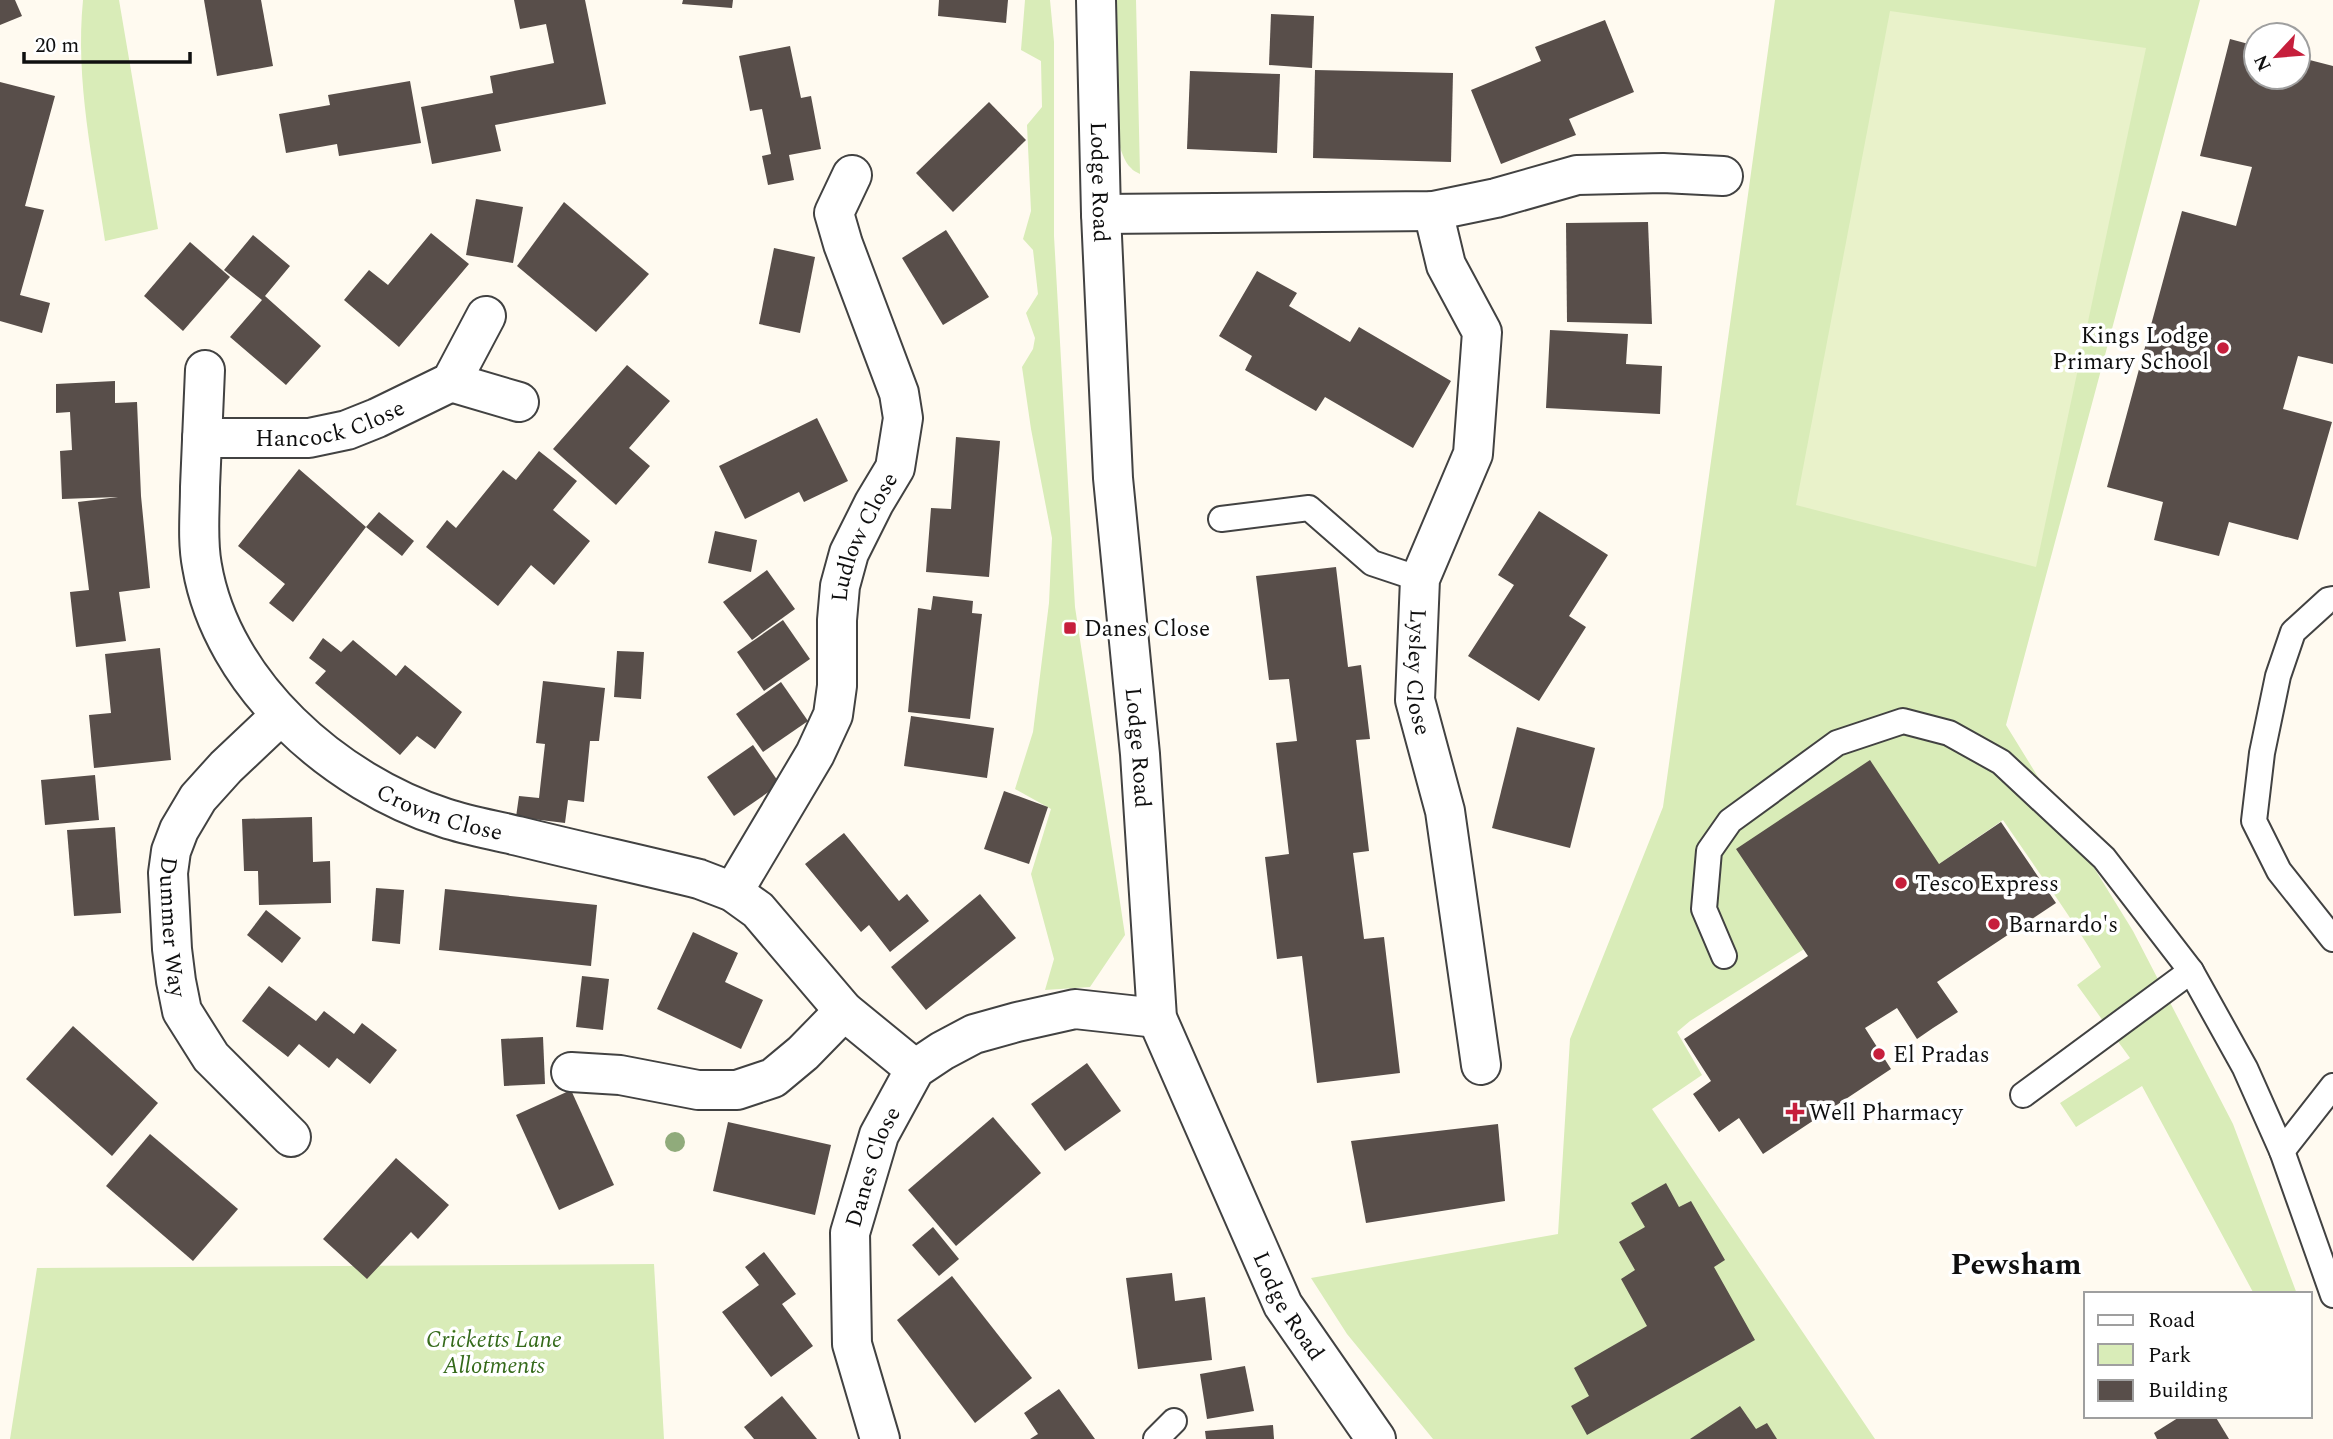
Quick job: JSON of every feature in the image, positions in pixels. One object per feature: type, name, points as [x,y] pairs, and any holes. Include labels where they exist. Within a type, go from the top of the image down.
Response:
[{"type":"street","name":"Lodge Road","points":[[1096,0],[1101,214],[1113,478],[1140,754],[1157,1018],[1283,1305],[1376,1439]]},
{"type":"street","points":[[1101,214],[1433,211],[1496,198],[1577,175],[1662,173],[1723,176]]},
{"type":"street","name":"Ludlow Close","points":[[733,892],[816,754],[833,715],[838,676],[837,620],[840,586],[849,553],[895,468],[901,443],[903,418],[898,393],[848,258],[819,211],[852,175]]},
{"type":"street","name":"Lysley Close","points":[[1433,211],[1446,265],[1482,332],[1474,454],[1420,579],[1415,700],[1444,811],[1480,1065]]},
{"type":"street","points":[[486,316],[451,382],[519,402]]},
{"type":"street","name":"Crown Close","points":[[205,370],[199,529],[202,565],[211,604],[228,642],[280,716],[341,765],[379,788],[445,818],[699,879],[733,892],[758,910],[772,925],[844,1011],[915,1069]]},
{"type":"street","name":"Hancock Close","points":[[202,438],[309,438],[347,430],[451,382]]},
{"type":"street","name":"Dummer Way","points":[[280,716],[198,797],[171,850],[168,873],[174,970],[182,1011],[194,1034],[211,1056],[291,1137]]},
{"type":"street","name":"Danes Close","points":[[880,1439],[852,1344],[850,1233],[879,1135],[915,1069],[974,1034],[1017,1021],[1075,1009],[1157,1018]]},
{"type":"street","points":[[570,1072],[620,1074],[698,1090],[737,1090],[772,1078],[844,1011]]},
{"type":"lane","points":[[1221,519],[1309,508],[1372,563],[1420,579]]},
{"type":"lane","points":[[2333,599],[2328,600],[2293,632],[2281,665],[2262,753],[2254,821],[2279,871],[2333,939]]},
{"type":"lane","points":[[1724,956],[1704,909],[1709,851],[1730,821],[1837,743],[1903,721],[1949,733],[2001,762],[2104,858],[2191,971],[2245,1068],[2282,1152],[2333,1295]]},
{"type":"lane","points":[[2023,1095],[2191,971]]},
{"type":"lane","points":[[2282,1152],[2333,1086]]},
{"type":"green space","points":[[83,0],[119,0],[158,229],[105,241],[83,91]]},
{"type":"green space","points":[[1025,0],[1050,0],[1054,42],[1054,236],[1075,607],[1125,935],[1090,987],[1045,990],[1054,959],[1031,874],[1051,809],[1015,789],[1033,732],[1049,603],[1052,538],[1022,367],[1033,349],[1035,338],[1026,313],[1038,294],[1033,250],[1023,239],[1031,211],[1027,125],[1042,107],[1041,61],[1021,50]]},
{"type":"green space","points":[[1112,0],[1136,0],[1140,174],[1132,169],[1123,155],[1114,114]]},
{"type":"green space","points":[[1775,0],[2200,0],[2006,725],[2133,931],[2233,1124],[2296,1292],[2253,1292],[2142,1086],[2076,1127],[2060,1103],[2130,1058],[2077,985],[2101,967],[2003,820],[1939,864],[1690,1021],[1677,1032],[1702,1075],[1652,1109],[1875,1439],[1433,1439],[1347,1334],[1311,1278],[1558,1234],[1570,1039],[1663,807]]},
{"type":"green space","points":[[1890,11],[2146,48],[2036,567],[1796,505]]},
{"type":"green space","name":"Cricketts Lane Allotments","points":[[654,1264],[664,1439],[10,1439],[37,1268]]},
{"type":"building","points":[[0,0],[15,0],[22,16],[0,25]]},
{"type":"building","points":[[204,0],[261,0],[273,66],[217,76]]},
{"type":"building","points":[[514,0],[585,0],[606,104],[495,125],[501,151],[432,164],[421,107],[493,93],[490,76],[554,63],[546,24],[520,29]]},
{"type":"building","points":[[683,0],[733,0],[732,8],[682,4]]},
{"type":"building","points":[[939,0],[1008,0],[1006,23],[938,16]]},
{"type":"building","points":[[1271,14],[1314,16],[1312,68],[1269,65]]},
{"type":"building","points":[[1605,20],[1634,92],[1569,119],[1576,135],[1501,164],[1471,90],[1541,61],[1535,47]]},
{"type":"building","points":[[2230,39],[2242,42],[2242,91],[2312,91],[2312,61],[2333,66],[2333,364],[2298,356],[2283,409],[2332,422],[2298,540],[2229,522],[2219,556],[2154,540],[2163,502],[2107,487],[2182,211],[2236,226],[2252,167],[2200,156]]},
{"type":"building","points":[[790,46],[801,98],[811,96],[821,149],[789,155],[794,180],[768,185],[762,156],[771,154],[762,109],[750,111],[739,56]]},
{"type":"building","points":[[1315,70],[1453,73],[1451,162],[1313,158]]},
{"type":"building","points":[[1190,71],[1280,74],[1277,153],[1187,149]]},
{"type":"building","points":[[410,81],[421,143],[339,156],[337,144],[286,153],[279,114],[330,105],[328,95]]},
{"type":"building","points":[[0,82],[55,96],[25,206],[44,210],[20,295],[50,303],[42,333],[0,321]]},
{"type":"building","points":[[989,102],[1026,140],[953,212],[916,173]]},
{"type":"building","points":[[476,199],[523,207],[513,263],[466,255]]},
{"type":"building","points":[[564,202],[649,274],[596,332],[517,266]]},
{"type":"building","points":[[1648,222],[1652,324],[1567,322],[1566,223]]},
{"type":"building","points":[[946,230],[989,297],[943,325],[902,258]]},
{"type":"building","points":[[431,233],[469,264],[399,347],[344,300],[369,270],[388,285]]},
{"type":"building","points":[[253,235],[290,266],[265,296],[321,346],[286,385],[230,337],[262,300],[224,270]]},
{"type":"building","points":[[190,242],[230,277],[183,331],[144,296]]},
{"type":"building","points":[[774,248],[815,257],[800,333],[759,324]]},
{"type":"building","points":[[1257,271],[1297,293],[1289,306],[1350,342],[1359,327],[1451,381],[1413,448],[1325,397],[1316,411],[1245,370],[1252,356],[1219,336]]},
{"type":"building","points":[[1550,330],[1628,334],[1626,364],[1662,366],[1660,414],[1546,408]]},
{"type":"building","points":[[627,365],[670,401],[629,448],[650,466],[616,505],[553,449]]},
{"type":"building","points":[[115,381],[115,403],[137,402],[141,496],[150,588],[119,592],[126,641],[76,647],[70,592],[89,590],[78,502],[118,497],[62,499],[60,451],[72,450],[70,412],[56,413],[56,384]]},
{"type":"building","points":[[817,418],[848,481],[804,502],[799,492],[745,519],[719,466]]},
{"type":"building","points":[[956,437],[1000,441],[989,577],[926,572],[931,508],[951,509]]},
{"type":"building","points":[[539,451],[577,481],[553,510],[590,541],[554,585],[531,565],[498,606],[426,547],[447,520],[456,528],[503,470],[516,480]]},
{"type":"building","points":[[299,469],[366,527],[293,622],[269,603],[285,584],[238,546]]},
{"type":"building","points":[[1539,511],[1608,555],[1569,616],[1586,627],[1539,701],[1468,656],[1514,585],[1498,575]]},
{"type":"building","points":[[379,512],[414,541],[402,556],[366,527]]},
{"type":"building","points":[[715,531],[757,540],[751,572],[708,563]]},
{"type":"building","points":[[1336,567],[1348,667],[1361,665],[1370,739],[1356,740],[1369,851],[1353,853],[1364,939],[1384,937],[1400,1073],[1317,1083],[1302,956],[1277,959],[1265,857],[1289,854],[1276,743],[1297,741],[1289,679],[1269,680],[1256,576]]},
{"type":"building","points":[[767,570],[795,609],[752,640],[723,602]]},
{"type":"building","points":[[933,596],[973,601],[972,613],[982,614],[970,719],[908,712],[918,608],[931,610]]},
{"type":"building","points":[[783,620],[810,659],[764,691],[737,652]]},
{"type":"building","points":[[323,638],[341,652],[353,640],[396,676],[405,665],[462,712],[435,749],[417,736],[400,755],[315,683],[326,671],[309,658]]},
{"type":"building","points":[[160,648],[171,760],[94,768],[89,715],[111,713],[105,654]]},
{"type":"building","points":[[617,651],[644,652],[641,699],[614,697]]},
{"type":"building","points":[[543,681],[605,688],[599,741],[590,741],[584,802],[568,800],[565,823],[516,817],[519,796],[539,798],[545,744],[536,743]]},
{"type":"building","points":[[781,682],[808,721],[763,752],[736,714]]},
{"type":"building","points":[[911,716],[994,728],[987,778],[904,766]]},
{"type":"building","points":[[1517,727],[1595,748],[1570,848],[1492,828]]},
{"type":"building","points":[[753,745],[780,784],[734,816],[707,777]]},
{"type":"building","name":"Tesco Express","points":[[1870,760],[1939,864],[2001,822],[2056,903],[1937,982],[1958,1012],[1917,1039],[1897,1008],[1865,1028],[1891,1069],[1763,1154],[1739,1118],[1719,1132],[1693,1094],[1711,1081],[1684,1039],[1808,956],[1736,849]]},
{"type":"building","points":[[95,775],[99,820],[45,825],[41,780]]},
{"type":"building","points":[[1004,791],[1048,807],[1029,864],[984,849]]},
{"type":"building","points":[[312,817],[313,862],[330,861],[331,903],[259,905],[258,871],[244,871],[242,819]]},
{"type":"building","points":[[115,827],[121,913],[74,916],[67,830]]},
{"type":"building","points":[[844,833],[899,901],[907,894],[929,921],[890,952],[869,925],[861,932],[805,864]]},
{"type":"building","points":[[376,888],[404,890],[400,944],[372,941]]},
{"type":"building","points":[[445,889],[597,905],[591,966],[439,950]]},
{"type":"building","points":[[980,894],[1016,938],[926,1010],[891,967]]},
{"type":"building","points":[[266,910],[301,938],[282,963],[247,935]]},
{"type":"building","points":[[693,932],[738,953],[725,982],[763,1000],[741,1049],[657,1009]]},
{"type":"building","points":[[582,976],[609,979],[603,1030],[576,1027]]},
{"type":"building","points":[[269,986],[316,1021],[324,1011],[354,1034],[362,1023],[397,1050],[370,1084],[337,1058],[329,1068],[299,1044],[288,1057],[242,1021]]},
{"type":"building","points":[[73,1026],[158,1103],[112,1156],[26,1079]]},
{"type":"building","points":[[543,1037],[545,1084],[504,1086],[501,1039]]},
{"type":"building","points":[[1087,1063],[1121,1111],[1065,1151],[1031,1104]]},
{"type":"building","points":[[571,1090],[614,1185],[559,1210],[516,1115]]},
{"type":"building","points":[[993,1117],[1041,1173],[956,1246],[908,1190]]},
{"type":"building","points":[[728,1122],[831,1145],[815,1215],[713,1191]]},
{"type":"building","points":[[1498,1124],[1505,1201],[1366,1223],[1351,1141]]},
{"type":"building","points":[[150,1134],[238,1209],[193,1261],[106,1186]]},
{"type":"building","points":[[396,1158],[449,1205],[418,1239],[411,1232],[367,1279],[323,1239]]},
{"type":"building","points":[[1666,1183],[1679,1207],[1691,1201],[1725,1260],[1714,1267],[1755,1340],[1587,1435],[1571,1406],[1589,1396],[1574,1368],[1647,1326],[1621,1279],[1635,1270],[1619,1242],[1645,1227],[1631,1203]]},
{"type":"building","points":[[933,1227],[959,1259],[939,1276],[912,1245]]},
{"type":"building","points":[[764,1252],[796,1294],[782,1304],[813,1346],[771,1377],[722,1312],[759,1285],[745,1267]]},
{"type":"building","points":[[1172,1273],[1175,1301],[1205,1297],[1212,1360],[1138,1369],[1126,1278]]},
{"type":"building","points":[[952,1276],[1032,1378],[975,1423],[897,1320]]},
{"type":"building","points":[[1245,1366],[1254,1411],[1207,1419],[1200,1374]]},
{"type":"building","points":[[1059,1389],[1095,1439],[1030,1439],[1038,1434],[1024,1413]]},
{"type":"building","points":[[782,1396],[817,1439],[754,1439],[744,1427]]},
{"type":"building","points":[[1740,1406],[1756,1429],[1767,1423],[1777,1439],[1690,1439]]},
{"type":"building","points":[[2178,1418],[2216,1418],[2229,1439],[2157,1439],[2154,1433]]},
{"type":"building","points":[[1273,1425],[1274,1439],[1206,1439],[1205,1431]]},
{"type":"place","name":"Kings Lodge Primary School","points":[[2223,348]]},
{"type":"place","name":"Danes Close","points":[[1070,628]]},
{"type":"place","name":"Tesco Express","points":[[1901,883]]},
{"type":"place","name":"Barnardo's","points":[[1994,924]]},
{"type":"place","name":"El Pradas","points":[[1879,1054]]},
{"type":"place","name":"Well Pharmacy","points":[[1795,1112]]},
{"type":"district","name":"Pewsham","points":[[2016,1264]]}]
